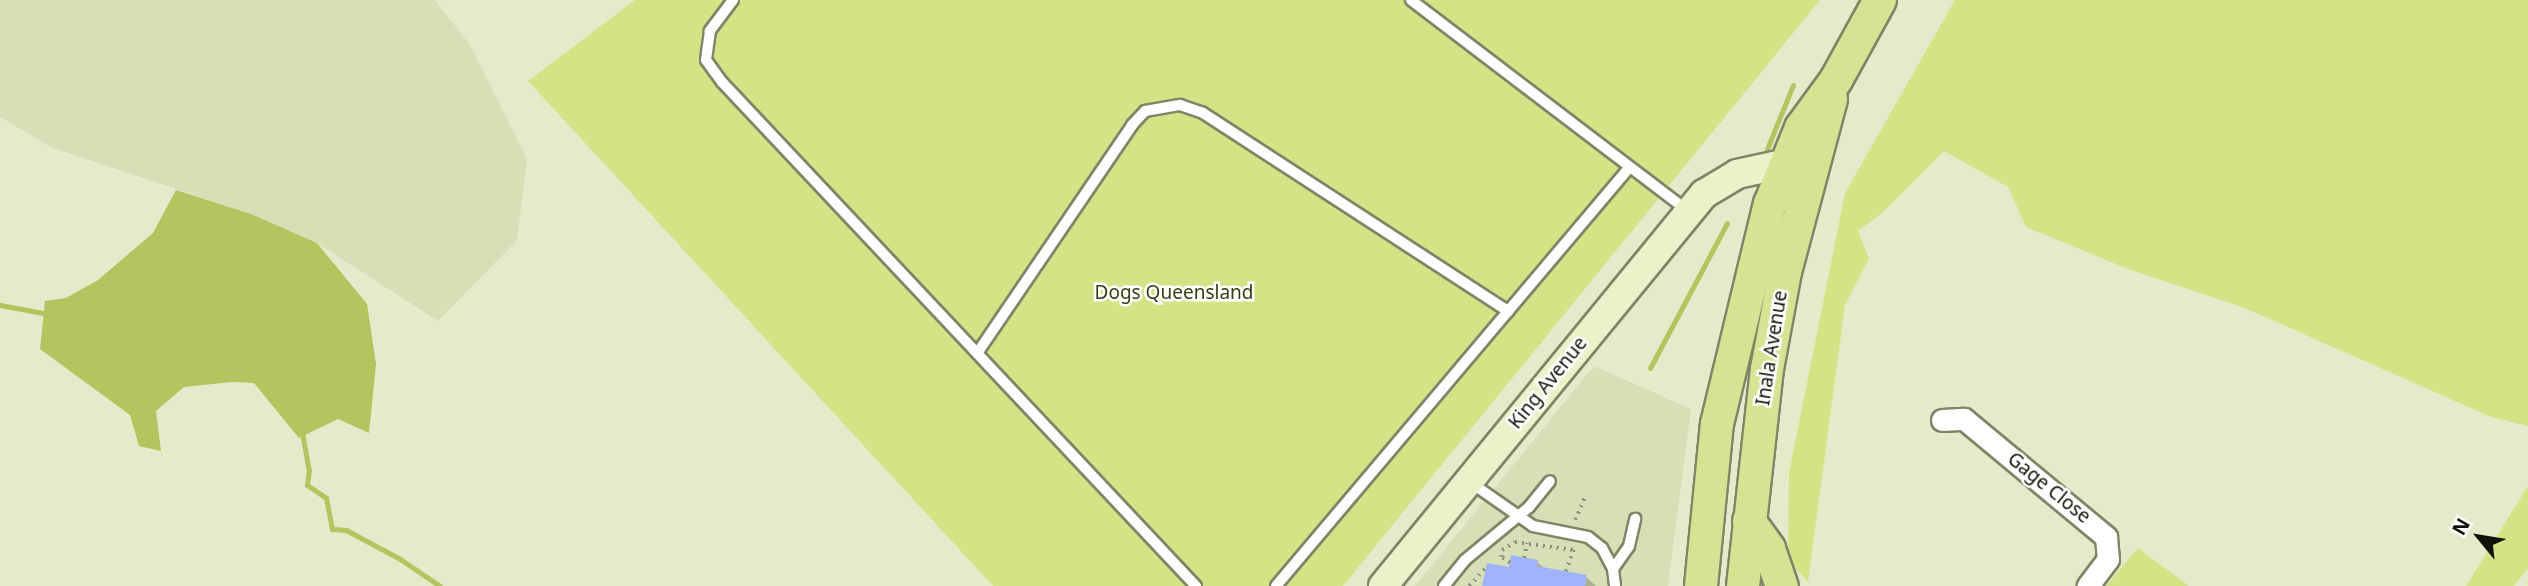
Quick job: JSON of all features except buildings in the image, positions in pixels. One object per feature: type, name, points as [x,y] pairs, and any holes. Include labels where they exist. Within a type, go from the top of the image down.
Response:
[{"type":"main road","points":[[1786,157],[1836,80],[1880,0]]},
{"type":"main road","name":"Inala Avenue","points":[[1743,586],[1767,369],[1785,272],[1836,80]]},
{"type":"main road","name":"Inala Avenue","points":[[1701,586],[1717,424],[1770,204],[1786,157]]},
{"type":"main road","points":[[1749,521],[1769,549],[1782,586]]},
{"type":"street","name":"King Avenue","points":[[1383,586],[1689,212],[1718,184],[1737,174],[1786,157]]},
{"type":"street","points":[[1718,184],[1750,189],[1770,204]]},
{"type":"street","name":"Gage Close","points":[[1942,419],[1964,419],[2106,537],[2108,559],[2088,586]]},
{"type":"lane","points":[[733,0],[710,31],[706,60],[1196,586]]},
{"type":"lane","points":[[1411,0],[1689,212]]},
{"type":"lane","points":[[978,352],[1132,125],[1145,111],[1180,105],[1203,113],[1508,311]]},
{"type":"lane","points":[[1276,586],[1629,168]]},
{"type":"lane","points":[[1468,481],[1514,516],[1533,526],[1588,537],[1602,548],[1613,569],[1616,583],[1628,586]]},
{"type":"lane","points":[[1444,586],[1465,559],[1514,516],[1529,507],[1550,481]]},
{"type":"lane","points":[[1613,569],[1629,547],[1635,519]]},
{"type":"path","points":[[1574,524],[1586,497]]},
{"type":"path","points":[[1524,558],[1527,543]]},
{"type":"path","points":[[1510,563],[1501,556],[1507,544],[1527,543],[1574,550],[1566,572]]},
{"type":"path","points":[[1469,586],[1486,568]]},
{"type":"shaded area","points":[[0,0],[435,0],[470,45],[527,159],[517,240],[438,321],[317,243],[251,214],[53,148],[0,117]]},
{"type":"shaded area","points":[[176,190],[251,214],[317,243],[367,304],[376,364],[369,433],[338,419],[299,438],[254,383],[232,382],[184,387],[156,411],[161,451],[139,446],[130,415],[40,349],[45,301],[66,298],[98,280],[153,233]]},
{"type":"shaded area","points":[[1594,366],[1691,409],[1668,586],[1415,586]]},
{"type":"green space","name":"Dogs Queensland","points":[[635,0],[1820,0],[1343,586],[993,586],[528,81]]},
{"type":"green space","points":[[1955,0],[2528,0],[2528,426],[2491,417],[2245,308],[2128,269],[2026,227],[2008,187],[1944,151],[1883,212],[1858,231],[1869,258],[1845,305],[1808,582],[1788,560],[1789,473],[1845,193]]},
{"type":"green space","points":[[2528,486],[2528,568],[2514,586],[2466,586]]},
{"type":"green space","points":[[2138,548],[2189,586],[2106,586]]},
{"type":"waterway","points":[[1767,149],[1793,85]]},
{"type":"waterway","points":[[1650,368],[1727,223]]},
{"type":"waterway","points":[[0,305],[48,314]]},
{"type":"waterway","points":[[302,432],[309,470],[307,485],[326,498],[332,529],[346,530],[400,559],[440,586]]}]
